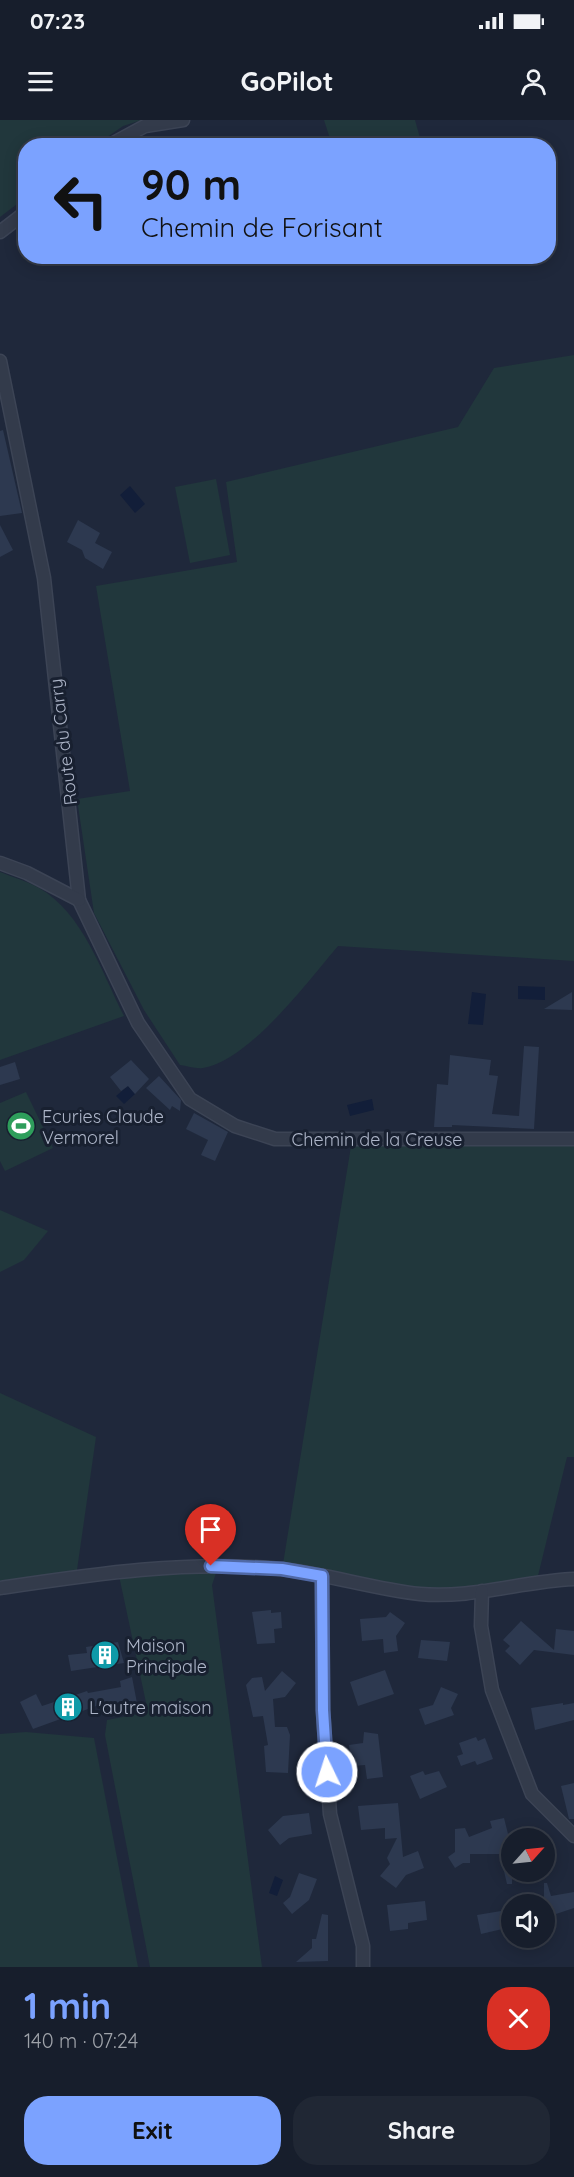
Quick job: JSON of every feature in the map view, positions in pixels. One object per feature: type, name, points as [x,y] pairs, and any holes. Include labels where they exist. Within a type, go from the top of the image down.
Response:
[{"type":"street","points":[[123,138],[145,126],[183,120]]},
{"type":"street","points":[[0,232],[18,218]]},
{"type":"street","name":"Route du Carry","points":[[0,361],[44,578],[80,900],[138,1023],[190,1099]]},
{"type":"street","points":[[0,863],[27,873],[80,900]]},
{"type":"street","name":"Chemin de la Creuse","points":[[190,1099],[235,1126],[275,1139],[574,1139]]},
{"type":"street","points":[[0,1588],[135,1569],[229,1567],[282,1569],[422,1594],[482,1591],[574,1579]]},
{"type":"street","points":[[322,1576],[323,1710],[330,1814],[363,1946],[363,1967]]},
{"type":"street","points":[[482,1591],[481,1626],[492,1690],[532,1794],[574,1836]]},
{"type":"green space","points":[[0,120],[142,120],[123,126],[106,138],[18,138],[18,203],[0,217]]},
{"type":"green space","points":[[324,120],[415,120],[420,138],[330,138]]},
{"type":"green space","points":[[574,355],[574,961],[338,946],[277,1017],[240,1050],[221,1062],[203,1068],[180,1065],[144,1010],[94,913],[77,799],[130,791],[96,586],[237,562],[226,482],[458,427],[494,368]]},
{"type":"green space","points":[[216,479],[230,555],[190,563],[175,487]]},
{"type":"green space","points":[[0,872],[39,888],[68,912],[90,945],[124,1016],[0,1060]]},
{"type":"green space","name":"Ecuries Claude Vermorel","points":[[26,1092],[53,1148],[5,1171],[0,1161],[0,1103]]},
{"type":"green space","points":[[574,1139],[574,1457],[567,1457],[536,1584],[421,1594],[282,1570],[352,1140]]},
{"type":"green space","points":[[0,1210],[48,1231],[24,1260],[0,1272]]},
{"type":"green space","points":[[0,1393],[96,1437],[76,1577],[0,1588]]},
{"type":"green space","points":[[218,1567],[212,1585],[262,1967],[150,1967],[105,1735],[107,1720],[148,1712],[118,1571]]},
{"type":"green space","points":[[26,1732],[94,1738],[138,1967],[0,1967],[0,1734]]},
{"type":"water","points":[[130,486],[145,504],[135,513],[120,495]]},
{"type":"water","points":[[518,986],[545,987],[545,1000],[518,999]]},
{"type":"water","points":[[472,992],[486,994],[483,1025],[468,1024]]},
{"type":"water","points":[[128,1086],[135,1094],[124,1104],[116,1096]]},
{"type":"water","points":[[372,1099],[374,1110],[350,1116],[347,1105]]},
{"type":"water","points":[[275,1876],[283,1880],[277,1896],[269,1893]]},
{"type":"building","points":[[3,430],[22,513],[0,516],[0,431]]},
{"type":"building","points":[[78,520],[100,533],[95,543],[112,552],[103,569],[85,558],[82,550],[67,542]]},
{"type":"building","points":[[0,525],[13,550],[0,557]]},
{"type":"building","points":[[572,992],[572,1010],[544,1009]]},
{"type":"building","points":[[524,1046],[539,1047],[534,1129],[452,1125],[452,1127],[434,1127],[437,1084],[448,1085],[450,1055],[491,1060],[489,1075],[498,1076],[492,1114],[519,1116]]},
{"type":"building","points":[[131,1060],[149,1079],[135,1094],[128,1086],[121,1091],[110,1077]]},
{"type":"building","name":"Ecuries Claude Vermorel","points":[[15,1062],[20,1079],[0,1085],[0,1067]]},
{"type":"building","points":[[159,1076],[181,1100],[180,1111],[172,1106],[170,1110],[146,1088]]},
{"type":"building","points":[[194,1113],[228,1132],[215,1161],[201,1155],[208,1140],[186,1129]]},
{"type":"building","points":[[271,1610],[271,1613],[281,1612],[282,1628],[274,1629],[275,1643],[257,1644],[252,1612]]},
{"type":"building","points":[[390,1612],[405,1623],[396,1636],[398,1651],[384,1653],[383,1639],[362,1641],[360,1619],[386,1617]]},
{"type":"building","points":[[521,1621],[554,1650],[556,1629],[574,1631],[574,1655],[534,1650],[520,1665],[505,1651],[510,1646],[503,1640]]},
{"type":"building","points":[[421,1640],[450,1642],[447,1661],[418,1658]]},
{"type":"building","name":"Maison Principale","points":[[118,1642],[124,1663],[71,1671],[68,1655],[87,1653],[86,1647]]},
{"type":"building","points":[[385,1670],[394,1694],[358,1706],[350,1682]]},
{"type":"building","points":[[282,1671],[296,1683],[285,1697],[273,1699],[275,1727],[287,1727],[290,1735],[288,1773],[266,1772],[264,1746],[268,1745],[263,1716],[253,1717],[246,1685],[252,1678],[262,1677],[265,1691]]},
{"type":"building","points":[[132,1677],[137,1703],[100,1710],[99,1705],[33,1729],[20,1702],[36,1694],[42,1706],[87,1691],[88,1693],[121,1687],[120,1681]]},
{"type":"building","points":[[441,1687],[458,1694],[451,1708],[454,1715],[425,1725],[419,1709],[433,1705]]},
{"type":"building","points":[[563,1703],[563,1705],[574,1703],[574,1720],[535,1730],[531,1708]]},
{"type":"building","points":[[364,1732],[378,1734],[383,1777],[367,1779],[365,1765],[352,1766],[349,1745],[363,1743]]},
{"type":"building","points":[[476,1737],[478,1741],[485,1738],[493,1759],[477,1765],[475,1761],[461,1766],[457,1756],[463,1754],[459,1743]]},
{"type":"building","points":[[423,1771],[425,1775],[439,1771],[447,1787],[420,1799],[410,1776]]},
{"type":"building","points":[[574,1783],[574,1819],[569,1819],[561,1786]]},
{"type":"building","points":[[398,1803],[403,1857],[418,1851],[424,1868],[406,1875],[396,1888],[380,1876],[390,1864],[387,1858],[397,1838],[385,1839],[385,1828],[361,1830],[358,1806]]},
{"type":"building","points":[[309,1813],[312,1834],[289,1838],[280,1845],[268,1830],[283,1816]]},
{"type":"building","points":[[504,1818],[506,1828],[501,1828],[501,1858],[500,1854],[470,1854],[470,1863],[463,1863],[455,1868],[448,1857],[455,1852],[455,1829],[465,1828],[469,1837],[492,1828],[490,1821]]},
{"type":"building","points":[[299,1873],[317,1879],[309,1900],[292,1914],[283,1903],[290,1897]]},
{"type":"building","points":[[544,1883],[547,1883],[550,1894],[544,1894]]},
{"type":"building","points":[[574,1892],[574,1908],[555,1914],[555,1895]]},
{"type":"building","points":[[425,1901],[427,1920],[408,1923],[408,1929],[390,1931],[387,1905]]},
{"type":"building","points":[[501,1911],[501,1929],[481,1934],[477,1915]]},
{"type":"building","points":[[322,1914],[328,1915],[328,1961],[296,1962],[312,1948],[312,1939],[316,1939]]},
{"type":"place","name":"Ecuries Claude Vermorel","points":[[21,1126]]},
{"type":"place","name":"Maison Principale","points":[[105,1655]]},
{"type":"place","name":"L'autre maison","points":[[68,1707]]},
{"type":"route","points":[[211,1566],[282,1569],[322,1576],[323,1710],[327,1772]]}]
